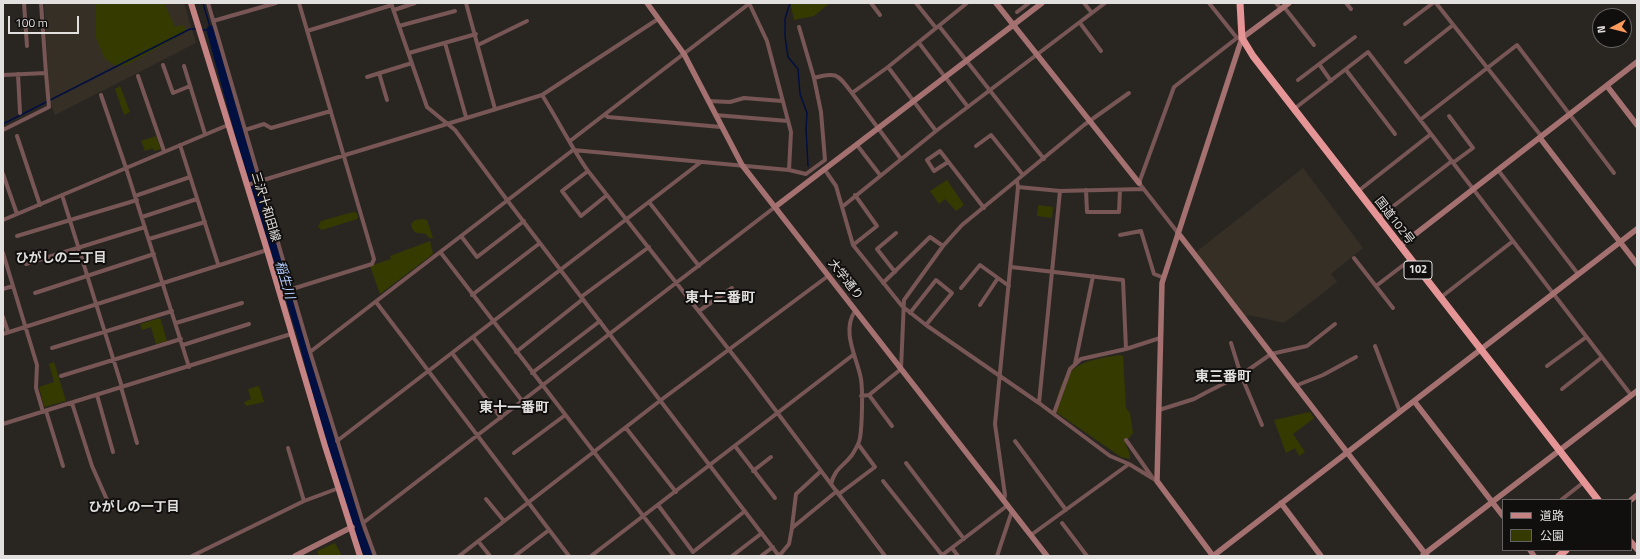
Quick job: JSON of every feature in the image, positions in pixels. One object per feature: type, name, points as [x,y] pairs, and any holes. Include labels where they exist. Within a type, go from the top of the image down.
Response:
[{"type":"highway","points":[[1240,3],[1240,38]]},
{"type":"highway","name":"国道102号","points":[[1240,38],[1439,298],[1597,499]]},
{"type":"main road","name":"三沢十和田線","points":[[191,3],[228,124],[249,184],[291,334],[360,556]]},
{"type":"street","points":[[24,3],[27,46]]},
{"type":"street","points":[[3,130],[49,107],[41,3]]},
{"type":"street","points":[[208,3],[310,352],[363,523],[375,556]]},
{"type":"street","points":[[213,21],[276,3]]},
{"type":"street","points":[[292,289],[372,264],[373,262],[299,3]]},
{"type":"street","points":[[307,31],[392,6],[415,3]]},
{"type":"street","points":[[466,3],[476,34],[495,109]]},
{"type":"street","name":"大学通り","points":[[647,3],[684,54],[742,165],[1047,556]]},
{"type":"street","points":[[871,3],[880,15]]},
{"type":"street","points":[[916,3],[966,61],[1044,159]]},
{"type":"street","points":[[852,93],[919,43],[967,3]]},
{"type":"street","points":[[996,3],[1178,233],[1425,555],[1492,501],[1637,391]]},
{"type":"street","points":[[1017,12],[1029,3]]},
{"type":"street","points":[[363,523],[543,387],[1042,3]]},
{"type":"street","points":[[1084,3],[1092,13]]},
{"type":"street","points":[[842,207],[936,131],[1105,3]]},
{"type":"street","points":[[1209,3],[1240,38]]},
{"type":"street","points":[[1276,3],[1314,45]]},
{"type":"street","points":[[1139,183],[1174,87],[1289,3]]},
{"type":"street","points":[[1346,3],[1351,9]]},
{"type":"street","points":[[1405,24],[1433,3]]},
{"type":"street","points":[[1436,3],[1637,264]]},
{"type":"street","points":[[570,141],[750,4],[767,41],[791,132],[789,170]]},
{"type":"street","points":[[392,6],[427,107],[455,130],[779,556],[789,544],[796,494],[821,471]]},
{"type":"street","points":[[399,26],[455,11]]},
{"type":"street","points":[[249,184],[343,154],[542,95],[658,19]]},
{"type":"street","points":[[478,45],[527,21]]},
{"type":"street","points":[[1080,23],[1101,51]]},
{"type":"street","points":[[1406,62],[1453,25]]},
{"type":"street","points":[[310,352],[574,150],[742,165],[789,170],[806,174],[825,160],[821,112],[814,78],[799,27]]},
{"type":"street","points":[[409,53],[476,34]]},
{"type":"street","points":[[1298,80],[1355,37]]},
{"type":"street","points":[[1155,480],[1159,410],[1162,277],[1178,233],[1240,38]]},
{"type":"street","points":[[445,43],[466,118]]},
{"type":"street","points":[[919,43],[968,107]]},
{"type":"street","points":[[1420,120],[1517,45],[1614,174]]},
{"type":"street","points":[[1294,109],[1368,52],[1513,241],[1585,338],[1631,396]]},
{"type":"street","points":[[1400,246],[1637,62]]},
{"type":"street","points":[[367,77],[412,63]]},
{"type":"street","points":[[1318,64],[1331,81]]},
{"type":"street","points":[[163,65],[173,93],[190,86]]},
{"type":"street","points":[[184,66],[205,134]]},
{"type":"street","points":[[888,67],[936,131]]},
{"type":"street","points":[[1346,70],[1395,134]]},
{"type":"street","points":[[3,75],[46,73]]},
{"type":"street","points":[[379,73],[387,100]]},
{"type":"street","points":[[18,74],[20,113]]},
{"type":"street","points":[[814,78],[834,74],[838,76],[901,159]]},
{"type":"street","points":[[138,76],[164,151]]},
{"type":"street","points":[[1607,86],[1637,125]]},
{"type":"street","points":[[861,396],[869,395],[901,369],[902,306],[904,300],[943,246],[962,225],[1084,125],[1129,93]]},
{"type":"street","points":[[101,95],[149,238],[189,367]]},
{"type":"street","points":[[542,95],[588,171],[699,311],[885,556]]},
{"type":"street","points":[[708,101],[730,102],[744,98],[782,101]]},
{"type":"street","points":[[244,130],[264,124],[271,128],[331,111]]},
{"type":"street","points":[[605,115],[608,117],[721,127]]},
{"type":"street","points":[[715,115],[788,121]]},
{"type":"street","points":[[1378,218],[1472,148],[1449,116]]},
{"type":"street","points":[[3,220],[228,124]]},
{"type":"street","points":[[1357,192],[1431,134]]},
{"type":"street","points":[[976,146],[991,135],[1023,175]]},
{"type":"street","points":[[17,136],[40,205]]},
{"type":"street","points":[[180,145],[218,264]]},
{"type":"street","points":[[857,145],[880,175]]},
{"type":"street","points":[[948,162],[934,171],[927,160],[940,151],[984,208]]},
{"type":"street","points":[[337,441],[701,162]]},
{"type":"street","points":[[825,170],[836,186],[853,245],[902,306],[926,325],[1039,403],[1110,456],[1129,464],[1155,480]]},
{"type":"street","points":[[1498,170],[1578,274]]},
{"type":"street","points":[[588,171],[562,191],[581,216],[607,195]]},
{"type":"street","points":[[3,174],[17,214]]},
{"type":"street","points":[[17,236],[136,198],[190,177]]},
{"type":"street","points":[[883,480],[941,556],[964,539],[1006,503],[994,424],[1011,267],[1018,187],[1017,181]]},
{"type":"street","points":[[1018,187],[1060,191],[1143,189]]},
{"type":"street","points":[[1086,190],[1087,212],[1119,212],[1120,190]]},
{"type":"street","points":[[1039,403],[1060,191]]},
{"type":"street","points":[[62,195],[105,332],[137,443]]},
{"type":"street","points":[[853,245],[877,226],[855,196]]},
{"type":"street","points":[[142,217],[197,199]]},
{"type":"street","points":[[648,202],[699,266]]},
{"type":"street","points":[[461,236],[477,257],[524,221]]},
{"type":"street","points":[[149,238],[205,222]]},
{"type":"street","points":[[26,264],[145,227]]},
{"type":"street","points":[[1126,440],[1213,556],[1637,229]]},
{"type":"street","points":[[1120,235],[1141,231],[1154,274],[1162,277]]},
{"type":"street","points":[[895,272],[877,249],[896,233]]},
{"type":"street","points":[[883,283],[930,237],[943,246]]},
{"type":"street","points":[[1439,298],[1513,241]]},
{"type":"street","points":[[472,295],[540,243]]},
{"type":"street","points":[[516,352],[582,298],[649,247]]},
{"type":"street","points":[[3,317],[5,333],[218,264],[267,250]]},
{"type":"street","points":[[3,253],[37,365],[36,388],[63,466]]},
{"type":"street","points":[[440,253],[564,416],[594,452],[674,556]]},
{"type":"street","points":[[35,293],[154,254]]},
{"type":"street","points":[[1354,258],[1393,308]]},
{"type":"street","points":[[1376,286],[1410,260]]},
{"type":"street","points":[[961,288],[980,265],[1009,286]]},
{"type":"street","points":[[1011,267],[1123,280],[1126,349]]},
{"type":"street","points":[[459,556],[661,400],[828,276]]},
{"type":"street","points":[[1075,364],[1094,276]]},
{"type":"street","points":[[980,304],[998,278]]},
{"type":"street","points":[[910,313],[936,280],[952,293],[926,325]]},
{"type":"street","points":[[3,289],[13,286]]},
{"type":"street","points":[[699,311],[732,288]]},
{"type":"street","points":[[376,302],[569,556]]},
{"type":"street","points":[[176,323],[242,303]]},
{"type":"street","points":[[52,348],[172,311]]},
{"type":"street","points":[[831,484],[837,468],[852,455],[860,438],[861,380],[853,355],[850,337],[851,318],[855,311]]},
{"type":"street","points":[[532,373],[600,321]]},
{"type":"street","points":[[182,345],[249,324]]},
{"type":"street","points":[[1159,410],[1194,399],[1241,374],[1271,354],[1307,346],[1335,324]]},
{"type":"street","points":[[3,424],[291,334]]},
{"type":"street","points":[[473,337],[522,402]]},
{"type":"street","points":[[1054,414],[1070,369],[1075,364],[1089,357],[1126,349],[1160,338]]},
{"type":"street","points":[[1547,366],[1585,338]]},
{"type":"street","points":[[61,376],[181,339]]},
{"type":"street","points":[[1231,343],[1241,374],[1262,425]]},
{"type":"street","points":[[1375,346],[1400,412]]},
{"type":"street","points":[[452,353],[502,418]]},
{"type":"street","points":[[591,556],[853,355]]},
{"type":"street","points":[[1295,386],[1323,375],[1356,357]]},
{"type":"street","points":[[1562,389],[1601,358]]},
{"type":"street","points":[[97,395],[113,452]]},
{"type":"street","points":[[869,395],[892,426]]},
{"type":"street","points":[[1414,401],[1502,515]]},
{"type":"street","points":[[72,403],[92,466],[111,509]]},
{"type":"street","points":[[514,453],[564,416]]},
{"type":"street","points":[[626,428],[676,492]]},
{"type":"street","points":[[1015,441],[1066,510]]},
{"type":"street","points":[[792,528],[874,467],[858,444]]},
{"type":"street","points":[[735,446],[775,498]]},
{"type":"street","points":[[288,448],[304,501]]},
{"type":"street","points":[[753,471],[771,457]]},
{"type":"street","points":[[906,463],[964,539]]},
{"type":"street","points":[[1031,535],[1129,464]]},
{"type":"street","points":[[1562,499],[1584,482]]},
{"type":"street","points":[[192,556],[304,501],[339,488]]},
{"type":"street","points":[[486,499],[504,521]]},
{"type":"street","points":[[1281,503],[1321,556]]},
{"type":"street","points":[[658,505],[693,552],[745,511]]},
{"type":"street","points":[[997,556],[1012,510]]},
{"type":"street","points":[[1062,523],[1087,556]]},
{"type":"street","points":[[295,556],[352,527]]},
{"type":"street","points":[[516,556],[549,530]]},
{"type":"street","points":[[732,556],[762,533]]},
{"type":"street","points":[[478,541],[490,556]]},
{"type":"street","points":[[761,556],[773,547]]},
{"type":"street","points":[[952,548],[958,556]]},
{"type":"shaded area","points":[[44,3],[184,3],[196,43],[55,115],[50,103]]},
{"type":"shaded area","points":[[1303,168],[1363,248],[1331,274],[1337,282],[1284,323],[1249,315],[1246,317],[1196,252]]},
{"type":"green space","points":[[95,3],[164,3],[175,27],[184,25],[186,32],[127,65],[116,66],[105,59],[96,38]]},
{"type":"green space","points":[[792,3],[830,3],[814,16],[794,20],[791,6]]},
{"type":"green space","points":[[120,86],[130,112],[124,115],[115,89]]},
{"type":"green space","points":[[156,136],[161,149],[154,151],[153,148],[145,151],[141,141]]},
{"type":"green space","points":[[947,180],[964,205],[956,211],[945,199],[939,204],[930,191]]},
{"type":"green space","points":[[1038,205],[1053,207],[1052,218],[1037,216]]},
{"type":"green space","points":[[353,212],[357,213],[357,219],[322,230],[318,227],[321,221]]},
{"type":"green space","points":[[415,220],[427,220],[433,238],[429,238],[426,234],[418,233],[413,230],[411,224]]},
{"type":"green space","points":[[430,241],[433,254],[380,294],[370,266],[391,259],[390,256]]},
{"type":"green space","points":[[160,318],[167,341],[156,344],[151,327],[142,330],[140,324]]},
{"type":"green space","points":[[1119,355],[1123,356],[1126,408],[1130,413],[1133,433],[1125,443],[1130,454],[1130,459],[1121,457],[1056,412],[1061,385],[1074,369],[1093,360]]},
{"type":"green space","points":[[54,362],[66,401],[44,407],[39,387],[54,382],[49,364]]},
{"type":"green space","points":[[259,386],[264,402],[246,406],[244,402],[251,399],[248,389]]},
{"type":"green space","points":[[1310,412],[1314,418],[1293,434],[1305,452],[1299,456],[1295,448],[1286,453],[1274,420]]},
{"type":"green space","points":[[335,543],[342,556],[319,556],[317,551]]},
{"type":"waterway","name":"稲生川","points":[[202,30],[211,30],[203,3]]},
{"type":"waterway","points":[[790,3],[785,19],[785,36],[788,57],[798,69],[800,94],[807,113],[806,129],[808,166]]},
{"type":"waterway","points":[[3,124],[190,29],[196,29]]},
{"type":"waterway","name":"稲生川","points":[[211,30],[242,143],[303,340],[322,411],[359,533],[369,556]]},
{"type":"district","name":"ひがしの二丁目","points":[[61,259]]},
{"type":"district","name":"東十二番町","points":[[720,299]]},
{"type":"district","name":"東三番町","points":[[1223,378]]},
{"type":"district","name":"東十一番町","points":[[514,409]]},
{"type":"district","name":"ひがしの一丁目","points":[[134,508]]}]
